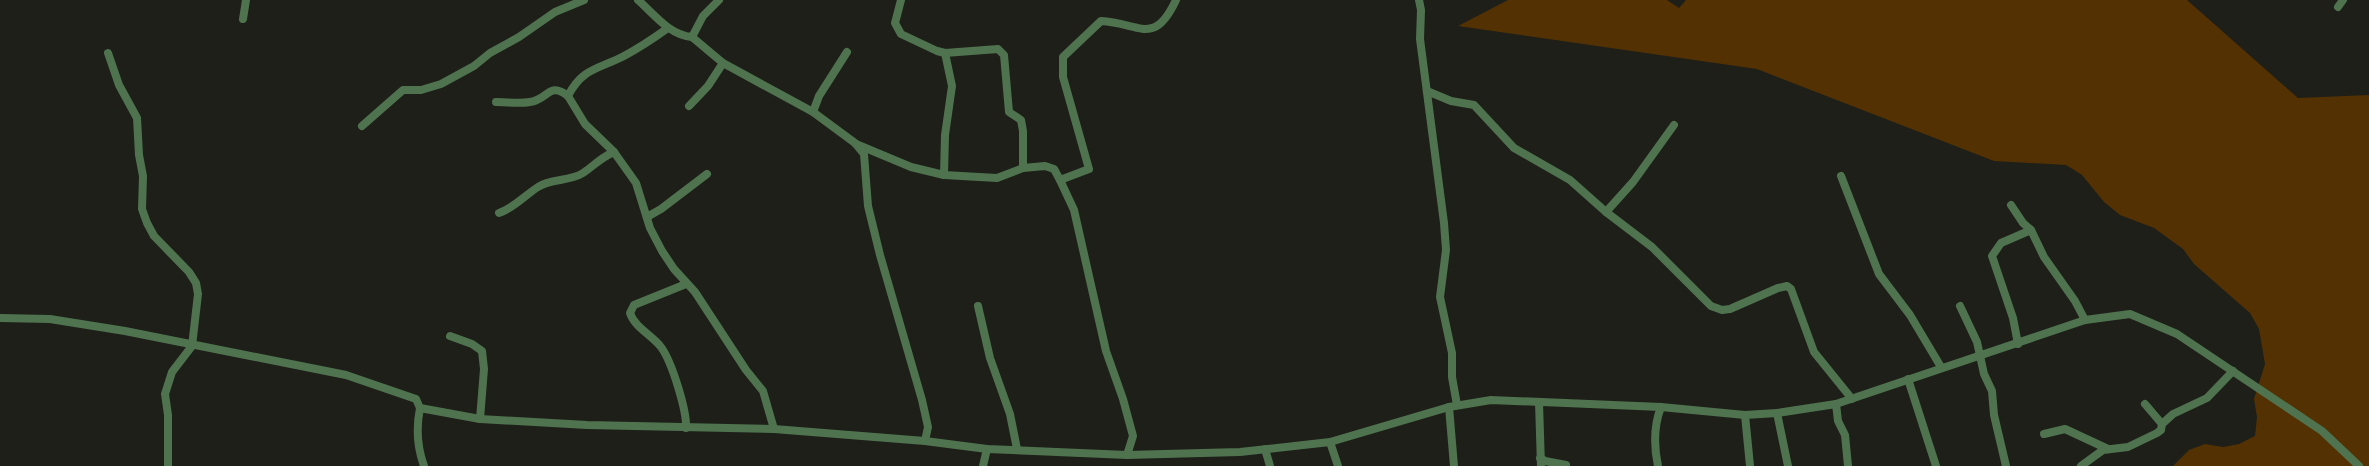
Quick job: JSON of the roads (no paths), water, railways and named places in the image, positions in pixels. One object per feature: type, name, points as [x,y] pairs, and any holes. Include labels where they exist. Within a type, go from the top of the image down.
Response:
[{"type":"street","points":[[243,19],[246,0]]},
{"type":"street","points":[[362,126],[403,90],[421,90],[441,84],[474,66],[490,53],[519,37],[555,12],[584,0]]},
{"type":"street","points":[[638,0],[668,28],[682,36],[692,37],[723,63],[813,112],[855,143],[911,167],[944,175],[997,178],[1023,168],[1045,166],[1054,169],[1074,210],[1106,351],[1133,436],[1127,455]]},
{"type":"street","points":[[692,37],[703,16],[719,0]]},
{"type":"street","points":[[901,0],[896,23],[901,34],[909,39],[945,53],[998,49],[1004,55],[1009,112],[1021,120],[1023,131],[1023,168]]},
{"type":"street","points":[[1060,180],[1089,170],[1063,77],[1063,57],[1101,21],[1143,29],[1153,28],[1166,21],[1176,0]]},
{"type":"street","points":[[1419,0],[1420,39],[1446,250],[1440,297],[1452,353],[1454,466]]},
{"type":"street","points":[[568,96],[579,78],[597,67],[623,57],[668,28]]},
{"type":"street","points":[[813,112],[819,96],[847,52]]},
{"type":"street","points":[[108,53],[119,85],[137,118],[139,155],[143,176],[142,209],[147,223],[154,236],[175,255],[196,283],[198,294],[192,346],[172,372],[165,393],[168,466]]},
{"type":"street","points":[[944,175],[945,135],[952,86],[945,53]]},
{"type":"street","points":[[689,106],[708,86],[723,63]]},
{"type":"street","points":[[496,102],[532,103],[555,90],[560,90],[568,96],[585,124],[614,152],[636,183],[647,217],[662,251],[686,284],[695,292],[746,370],[763,391],[774,429]]},
{"type":"street","points":[[1427,92],[1474,105],[1514,148],[1570,180],[1606,213],[1652,247],[1711,306],[1722,310],[1730,309],[1784,286],[1791,289],[1814,352],[1852,399]]},
{"type":"street","points":[[1606,213],[1633,182],[1674,125]]},
{"type":"street","points":[[855,143],[864,154],[868,206],[879,255],[922,400],[928,427],[925,441]]},
{"type":"street","points":[[499,213],[509,210],[540,185],[563,181],[583,173],[599,158],[614,152]]},
{"type":"street","points":[[647,217],[707,174]]},
{"type":"street","points":[[1841,176],[1879,274],[1910,315],[1941,367]]},
{"type":"street","points":[[2011,206],[2031,230],[2044,257],[2075,301],[2085,320]]},
{"type":"street","points":[[2019,344],[2013,318],[1992,256],[2001,243],[2031,230]]},
{"type":"street","points":[[686,284],[634,305],[630,313],[633,320],[663,349],[682,401],[686,428]]},
{"type":"street","points":[[978,306],[990,358],[1010,414],[1017,449]]},
{"type":"street","points":[[1960,306],[1981,355],[1984,374],[1992,391],[1998,434],[2006,466]]},
{"type":"street","points":[[420,408],[480,419],[686,428],[774,429],[925,441],[987,449],[1127,455],[1265,449],[1330,442],[1453,406],[1491,400],[1661,406],[1745,415],[1836,405],[1941,367],[2019,344],[2085,320],[2130,314],[2177,334],[2233,371],[2322,431],[2359,466]]},
{"type":"street","points":[[0,318],[50,319],[125,331],[346,375],[416,399],[420,408],[417,421],[417,443],[424,466]]},
{"type":"street","points":[[450,336],[472,344],[482,351],[484,369],[480,419]]},
{"type":"street","points":[[2044,434],[2065,429],[2108,449],[2118,450],[2128,447],[2157,434],[2162,424],[2173,414],[2199,404],[2233,371]]},
{"type":"street","points":[[1908,379],[1936,466]]},
{"type":"street","points":[[1539,402],[1540,462],[1566,465]]},
{"type":"street","points":[[2145,404],[2162,424]]},
{"type":"street","points":[[1836,405],[1838,421],[1845,435],[1848,466]]},
{"type":"street","points":[[1658,466],[1655,452],[1658,415],[1661,406]]},
{"type":"street","points":[[1777,413],[1788,466]]},
{"type":"street","points":[[1745,415],[1750,466]]},
{"type":"street","points":[[1330,442],[1338,466]]},
{"type":"street","points":[[983,466],[987,449]]},
{"type":"street","points":[[1265,449],[1270,466]]},
{"type":"street","points":[[2081,466],[2108,449]]}]
